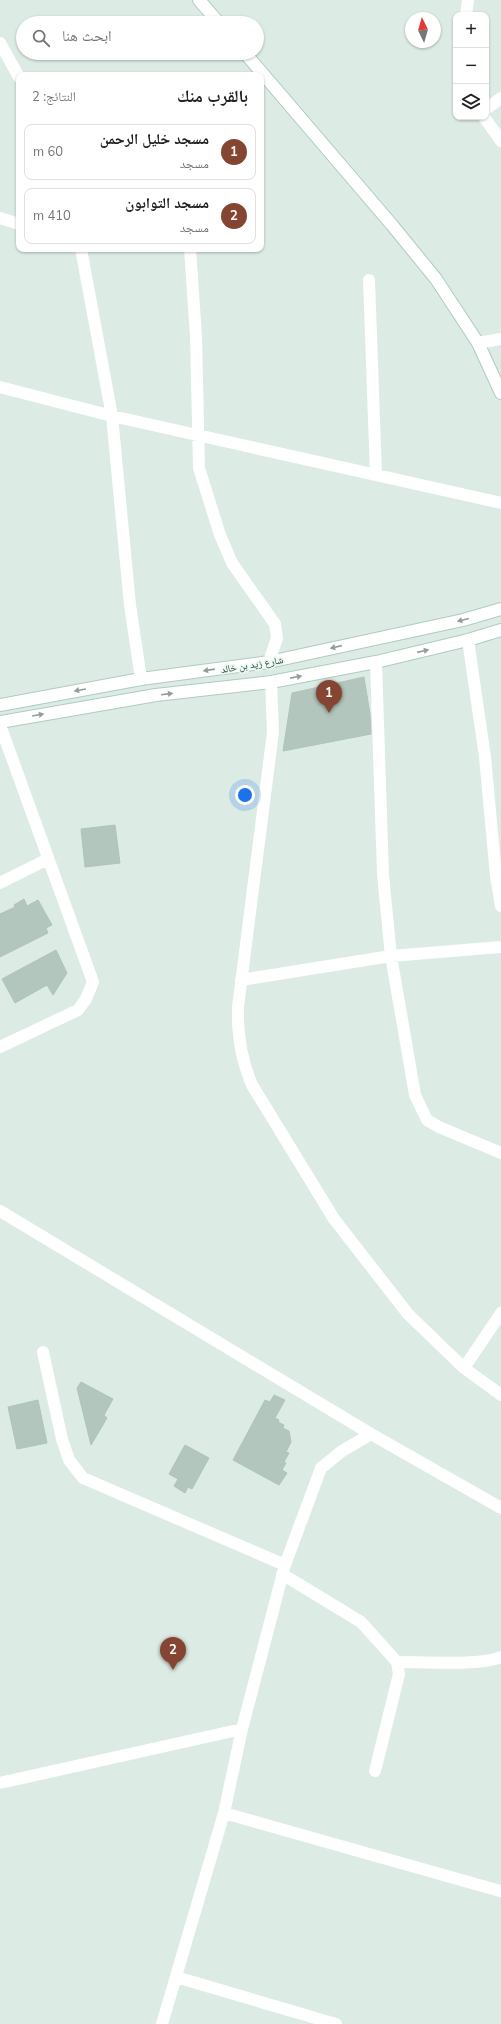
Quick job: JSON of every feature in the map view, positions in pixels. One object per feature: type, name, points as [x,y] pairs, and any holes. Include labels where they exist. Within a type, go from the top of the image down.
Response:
[{"type":"street","points":[[199,0],[213,16]]},
{"type":"street","points":[[466,12],[468,0]]},
{"type":"street","points":[[0,43],[16,72]]},
{"type":"street","points":[[252,60],[262,72]]},
{"type":"street","points":[[264,74],[414,252],[459,312],[478,343],[501,393]]},
{"type":"street","points":[[489,107],[501,98]]},
{"type":"street","points":[[486,120],[501,141]]},
{"type":"street","points":[[0,218],[16,223]]},
{"type":"street","points":[[82,252],[112,416],[130,606],[141,679]]},
{"type":"street","points":[[190,252],[196,336],[197,457],[201,478],[226,549],[240,576],[275,624],[277,638],[269,662]]},
{"type":"street","points":[[369,280],[376,475]]},
{"type":"street","points":[[478,343],[501,339]]},
{"type":"street","points":[[0,387],[112,416],[501,503]]},
{"type":"street","name":"شارع زيد بن خالد","points":[[0,705],[141,679],[269,662],[463,620],[501,609]]},
{"type":"street","name":"شارع زيد بن خالد","points":[[0,722],[156,695],[271,682],[376,662],[468,640],[501,630]]},
{"type":"street","points":[[468,640],[485,757],[496,876],[501,906]]},
{"type":"street","points":[[376,662],[383,875],[391,956],[415,1095],[422,1114],[427,1120],[439,1127],[501,1153]]},
{"type":"street","points":[[271,682],[273,732],[238,1007],[237,1030],[245,1069],[252,1085],[334,1219],[408,1314],[464,1368],[501,1395]]},
{"type":"street","points":[[0,725],[92,982],[86,999],[78,1010],[0,1047]]},
{"type":"street","points":[[0,883],[48,860]]},
{"type":"street","points":[[241,980],[391,956],[501,947]]},
{"type":"street","points":[[0,1211],[371,1434],[501,1508]]},
{"type":"street","points":[[464,1368],[501,1312]]},
{"type":"street","points":[[43,1352],[62,1439],[69,1460],[83,1478],[283,1570],[362,1622],[397,1662],[399,1674],[375,1771]]},
{"type":"street","points":[[162,2024],[224,1813],[242,1729],[283,1570],[321,1468],[342,1451],[371,1434]]},
{"type":"street","points":[[397,1662],[455,1662],[494,1660],[501,1657]]},
{"type":"street","points":[[0,1783],[242,1729]]},
{"type":"street","points":[[224,1813],[500,1891]]},
{"type":"street","points":[[176,1977],[336,2024]]},
{"type":"building","points":[[364,677],[370,714],[371,734],[283,751],[292,693]]},
{"type":"building","points":[[115,825],[120,863],[85,867],[81,829]]},
{"type":"building","points":[[24,899],[27,906],[38,900],[52,925],[46,928],[48,933],[0,957],[0,914],[15,907],[14,905]]},
{"type":"building","points":[[56,950],[67,973],[53,995],[47,985],[15,1003],[2,979]]},
{"type":"building","points":[[81,1382],[113,1399],[104,1415],[107,1418],[91,1445],[77,1388]]},
{"type":"building","points":[[274,1395],[285,1400],[275,1418],[279,1420],[278,1422],[284,1425],[283,1428],[289,1431],[291,1442],[286,1452],[289,1453],[282,1470],[287,1473],[279,1485],[233,1460],[265,1400],[270,1402]]},
{"type":"building","points":[[38,1400],[47,1443],[17,1449],[8,1407]]},
{"type":"building","points":[[185,1445],[209,1458],[192,1489],[188,1487],[185,1493],[174,1486],[178,1479],[169,1474]]},
{"type":"place","name":"مسجد خليل الرحمن","points":[[329,713]]},
{"type":"place","name":"مسجد التوابون","points":[[173,1670]]}]
